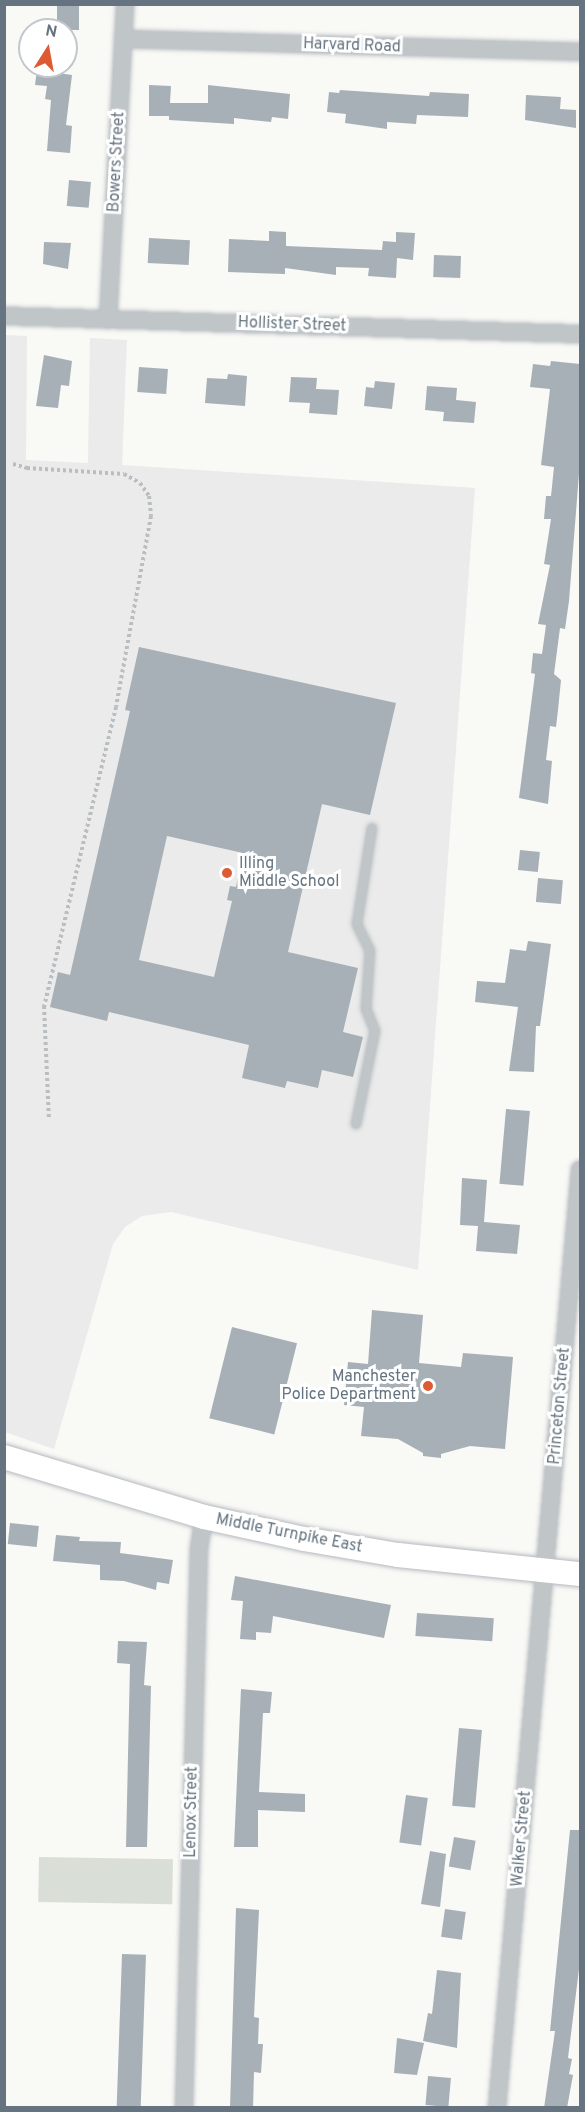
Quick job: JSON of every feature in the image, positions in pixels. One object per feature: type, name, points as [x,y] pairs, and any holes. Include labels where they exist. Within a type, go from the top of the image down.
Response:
[{"type":"main road","name":"Middle Turnpike East","points":[[4,1457],[204,1517],[398,1555],[580,1574]]},
{"type":"street","name":"Bowers Street","points":[[108,320],[125,4]]},
{"type":"street","name":"Harvard Road","points":[[123,39],[580,52]]},
{"type":"street","name":"Hollister Street","points":[[4,316],[580,334]]},
{"type":"street","name":"Princeton Street","points":[[546,1571],[580,1170]]},
{"type":"street","name":"Lenox Street","points":[[184,2108],[198,1560],[204,1517]]},
{"type":"street","name":"Walker Street","points":[[497,2108],[546,1571]]},
{"type":"lane","points":[[356,1124],[375,1031],[366,1009],[370,951],[357,924],[372,828]]},
{"type":"path","points":[[13,464],[27,468],[124,474],[140,483],[149,496],[151,516],[116,707],[44,1006],[49,1119]]},
{"type":"shaded area","name":"Illing Middle School","points":[[5,335],[27,336],[26,460],[88,463],[90,338],[127,340],[122,465],[475,488],[418,1270],[171,1212],[142,1216],[125,1227],[113,1244],[54,1449],[5,1432]]},
{"type":"shaded area","points":[[39,1857],[173,1859],[172,1904],[38,1902]]},
{"type":"building","points":[[57,4],[79,4],[79,30],[78,18],[57,18]]},
{"type":"building","points":[[36,78],[72,78],[66,125],[72,126],[70,153],[47,151],[51,100],[45,99],[47,86],[35,85]]},
{"type":"building","points":[[149,85],[171,86],[170,103],[208,103],[208,85],[290,94],[288,119],[272,117],[271,122],[234,118],[234,124],[169,120],[169,116],[149,116]]},
{"type":"building","points":[[340,90],[429,96],[430,92],[469,94],[468,117],[417,115],[416,124],[387,122],[387,129],[345,123],[346,114],[327,112],[329,92],[339,93]]},
{"type":"building","points":[[526,95],[561,97],[560,109],[576,110],[576,128],[525,120]]},
{"type":"building","points":[[69,180],[91,182],[89,208],[67,206]]},
{"type":"building","points":[[269,231],[286,232],[286,246],[382,250],[383,241],[396,242],[396,232],[415,233],[413,260],[397,258],[396,278],[368,276],[369,268],[336,267],[336,275],[285,268],[285,274],[228,272],[229,239],[269,241]]},
{"type":"building","points":[[149,238],[190,240],[189,265],[148,263]]},
{"type":"building","points":[[44,242],[71,243],[68,269],[43,264]]},
{"type":"building","points":[[434,255],[461,256],[460,278],[433,277]]},
{"type":"building","points":[[44,355],[72,361],[69,386],[61,385],[58,408],[36,406]]},
{"type":"building","points":[[551,361],[580,364],[580,461],[569,601],[565,629],[560,628],[554,674],[561,680],[556,727],[550,726],[546,760],[552,761],[548,804],[519,798],[535,674],[531,673],[533,653],[542,654],[546,625],[538,624],[550,565],[544,564],[551,519],[544,519],[546,496],[551,496],[554,467],[541,465],[550,389],[530,387],[533,364],[550,366]]},
{"type":"building","points":[[139,367],[168,369],[166,394],[137,392]]},
{"type":"building","points":[[228,374],[247,376],[245,406],[205,403],[207,378],[227,379]]},
{"type":"building","points":[[291,377],[317,378],[316,389],[339,390],[337,415],[309,413],[310,403],[289,402]]},
{"type":"building","points":[[375,381],[395,383],[392,409],[364,406],[366,387],[374,388]]},
{"type":"building","points":[[427,386],[457,388],[456,400],[476,402],[474,423],[443,421],[444,412],[425,410]]},
{"type":"building","points":[[139,647],[396,703],[370,815],[322,804],[288,952],[358,968],[343,1032],[363,1037],[353,1077],[322,1070],[318,1088],[287,1081],[285,1088],[242,1078],[249,1045],[109,1012],[107,1021],[50,1007],[58,972],[70,975],[130,711],[125,710]],"holes":[[[167,836],[243,853],[236,887],[230,886],[227,900],[232,901],[214,977],[139,960]]]},
{"type":"building","points":[[520,850],[540,852],[538,872],[518,870]]},
{"type":"building","points":[[538,878],[563,880],[561,904],[536,902]]},
{"type":"building","points":[[528,941],[551,944],[540,1026],[536,1026],[534,1072],[509,1071],[518,1007],[475,1002],[477,981],[505,983],[510,949],[526,951]]},
{"type":"building","points":[[506,1109],[530,1111],[523,1186],[499,1184]]},
{"type":"building","points":[[462,1178],[487,1180],[484,1222],[520,1225],[517,1254],[476,1251],[478,1226],[460,1225]]},
{"type":"building","name":"Manchester Police Department","points":[[372,1310],[423,1315],[419,1363],[461,1367],[463,1353],[513,1357],[505,1449],[470,1446],[441,1454],[441,1458],[423,1456],[423,1453],[398,1439],[361,1436],[364,1407],[344,1405],[348,1362],[368,1364]]},
{"type":"building","points":[[232,1327],[297,1343],[274,1434],[209,1418]]},
{"type":"building","points":[[10,1523],[39,1526],[37,1547],[8,1544]]},
{"type":"building","points":[[56,1535],[80,1537],[79,1541],[121,1542],[120,1553],[173,1560],[169,1584],[157,1582],[156,1590],[124,1581],[100,1580],[100,1565],[53,1561]]},
{"type":"building","points":[[235,1576],[391,1605],[384,1638],[273,1616],[271,1633],[256,1632],[256,1640],[240,1639],[243,1601],[231,1600]]},
{"type":"building","points":[[417,1613],[494,1618],[492,1641],[415,1636]]},
{"type":"building","points":[[118,1641],[147,1642],[144,1685],[151,1686],[147,1847],[126,1847],[130,1664],[117,1663]]},
{"type":"building","points":[[241,1689],[272,1692],[270,1713],[263,1713],[259,1792],[305,1794],[305,1812],[258,1810],[258,1847],[234,1847]]},
{"type":"building","points":[[459,1728],[482,1730],[475,1808],[452,1806]]},
{"type":"building","points":[[406,1795],[428,1798],[421,1846],[399,1843]]},
{"type":"building","points":[[570,1830],[580,1830],[580,1961],[568,2058],[572,2059],[569,2074],[573,2075],[567,2108],[544,2108],[555,2031],[550,2031]]},
{"type":"building","points":[[454,1837],[476,1841],[470,1870],[449,1867]]},
{"type":"building","points":[[430,1851],[446,1854],[440,1907],[421,1904]]},
{"type":"building","points":[[236,1908],[259,1910],[254,2017],[259,2018],[258,2044],[263,2044],[261,2073],[254,2072],[253,2108],[230,2108]]},
{"type":"building","points":[[445,1909],[466,1912],[462,1940],[441,1937]]},
{"type":"building","points":[[122,1954],[146,1955],[141,2108],[117,2108]]},
{"type":"building","points":[[437,1970],[461,1973],[457,2048],[423,2041],[428,2013],[432,2014]]},
{"type":"building","points":[[397,2038],[424,2043],[417,2075],[394,2073]]},
{"type":"building","points":[[428,2076],[451,2078],[448,2107],[425,2105]]},
{"type":"place","name":"Illing Middle School","points":[[227,873]]},
{"type":"place","name":"Manchester Police Department","points":[[428,1386]]}]
